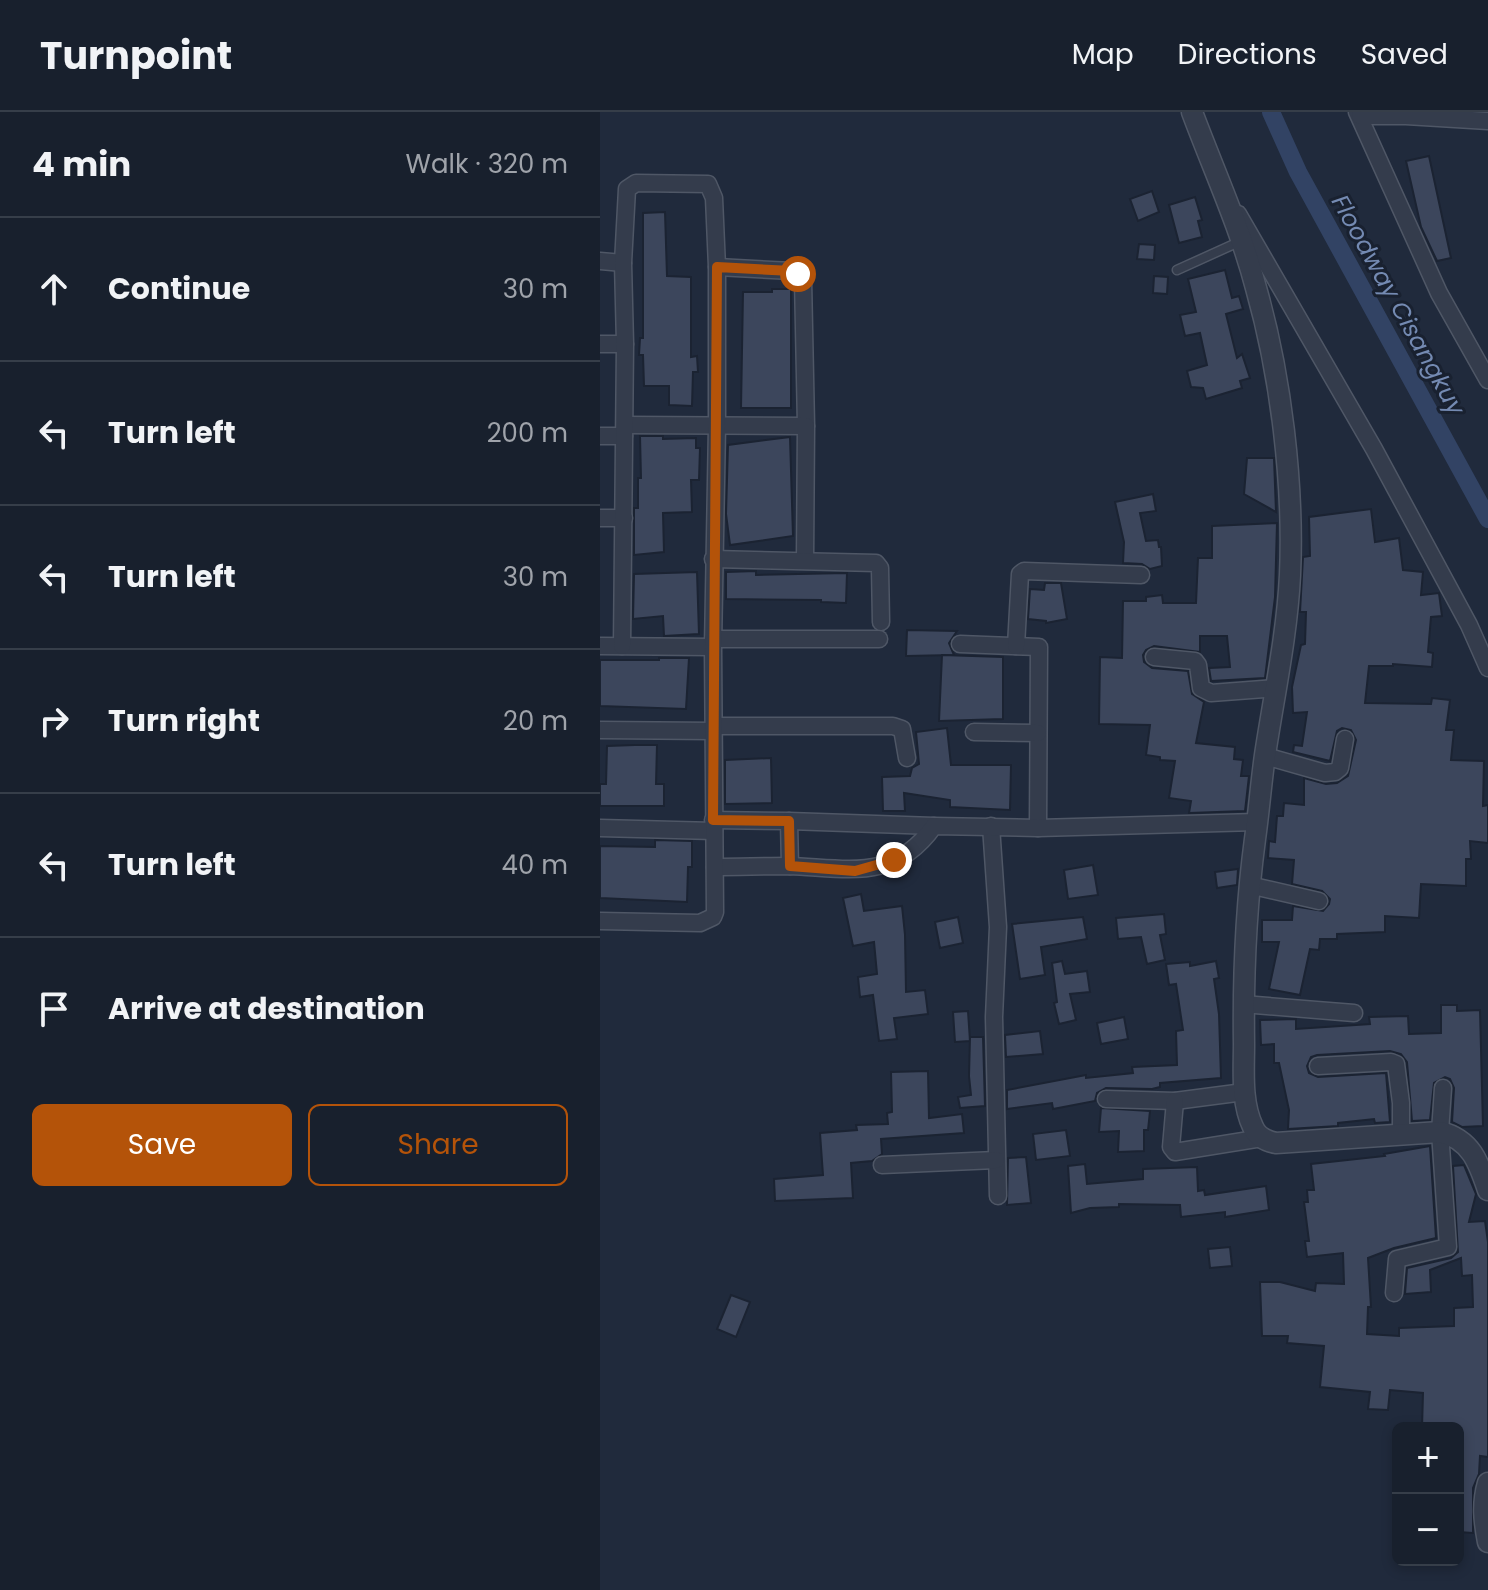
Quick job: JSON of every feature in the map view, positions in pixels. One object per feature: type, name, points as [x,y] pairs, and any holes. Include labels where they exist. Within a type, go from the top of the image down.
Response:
[{"type":"street","points":[[1192,112],[1224,190],[1374,449],[1469,625],[1488,668]]},
{"type":"street","points":[[1488,121],[1358,114],[1439,293],[1488,380]]},
{"type":"street","points":[[600,921],[707,921],[715,912],[713,559],[717,267],[714,198],[711,187],[706,183],[636,183],[629,186],[626,195],[622,646]]},
{"type":"street","points":[[1224,190],[1257,290],[1274,372],[1290,523],[1287,617],[1265,756],[1243,944],[1244,1092],[1253,1129],[1262,1138],[1276,1143],[1440,1132],[1464,1142],[1473,1153],[1488,1190]]},
{"type":"street","points":[[600,261],[623,263]]},
{"type":"street","points":[[717,267],[792,271],[803,279],[805,560]]},
{"type":"street","points":[[600,344],[625,344]]},
{"type":"street","points":[[600,436],[624,431],[717,426],[806,426]]},
{"type":"street","points":[[600,518],[624,518]]},
{"type":"street","points":[[600,646],[713,643],[880,631],[880,568],[876,563],[713,559]]},
{"type":"street","points":[[1016,646],[1020,574],[1024,571],[1141,575]]},
{"type":"street","points":[[960,644],[1039,647],[1038,828]]},
{"type":"street","points":[[1154,657],[1195,661],[1201,688],[1211,693],[1277,688]]},
{"type":"street","points":[[600,730],[893,726],[902,729],[907,758]]},
{"type":"street","points":[[974,732],[1038,733]]},
{"type":"street","points":[[1265,756],[1325,773],[1335,772],[1340,768],[1345,739]]},
{"type":"street","points":[[600,828],[789,821],[1038,828],[1257,822]]},
{"type":"street","points":[[789,821],[790,866]]},
{"type":"street","points":[[715,867],[790,866],[855,871],[875,867],[909,852],[922,842],[934,826]]},
{"type":"street","points":[[991,826],[998,927],[994,1017],[998,1196]]},
{"type":"street","points":[[1249,885],[1319,901]]},
{"type":"street","points":[[1243,1004],[1354,1013]]},
{"type":"street","points":[[1318,1066],[1396,1064],[1401,1134]]},
{"type":"street","points":[[1394,1293],[1397,1259],[1448,1247],[1440,1132],[1443,1088]]},
{"type":"street","points":[[1106,1099],[1175,1101],[1244,1092]]},
{"type":"street","points":[[1175,1101],[1171,1147],[1175,1152],[1262,1138]]},
{"type":"street","points":[[882,1165],[996,1160]]},
{"type":"street","points":[[1488,1483],[1483,1515],[1488,1542]]},
{"type":"lane","points":[[1177,270],[1242,240]]},
{"type":"building","points":[[1429,156],[1451,258],[1437,261],[1421,227],[1406,161]]},
{"type":"building","points":[[1152,191],[1159,212],[1138,221],[1130,199]]},
{"type":"building","points":[[1195,197],[1202,220],[1198,221],[1202,237],[1179,243],[1169,205]]},
{"type":"building","points":[[665,212],[667,276],[691,277],[691,357],[697,356],[698,372],[693,372],[692,406],[669,405],[669,386],[644,386],[643,355],[639,355],[640,338],[643,338],[643,213]]},
{"type":"building","points":[[1139,244],[1155,245],[1154,260],[1137,259]]},
{"type":"building","points":[[1225,270],[1232,298],[1239,296],[1243,309],[1226,314],[1237,358],[1242,354],[1250,378],[1240,381],[1242,388],[1206,399],[1203,388],[1191,387],[1187,371],[1207,365],[1200,333],[1185,336],[1180,315],[1196,312],[1188,279]]},
{"type":"building","points":[[1154,276],[1168,277],[1167,294],[1153,293]]},
{"type":"building","points":[[772,289],[791,289],[791,408],[741,408],[743,292],[772,292]]},
{"type":"building","points":[[640,436],[696,438],[696,448],[700,448],[699,480],[691,480],[692,512],[663,513],[664,552],[634,555],[634,508],[638,508],[638,478],[641,478]]},
{"type":"building","points":[[790,437],[793,536],[730,545],[726,514],[728,445]]},
{"type":"building","points":[[1247,458],[1274,458],[1276,512],[1244,494]]},
{"type":"building","points":[[1153,494],[1156,511],[1140,513],[1146,541],[1158,540],[1161,547],[1162,566],[1150,569],[1142,564],[1123,563],[1124,542],[1115,502]]},
{"type":"building","points":[[1371,509],[1375,542],[1399,538],[1403,570],[1423,572],[1421,595],[1439,593],[1442,616],[1431,617],[1428,652],[1433,653],[1432,667],[1369,666],[1365,703],[1431,704],[1432,698],[1450,700],[1446,730],[1454,730],[1451,760],[1484,761],[1483,806],[1488,805],[1488,843],[1470,841],[1471,859],[1466,859],[1466,886],[1421,884],[1419,918],[1385,916],[1385,932],[1337,934],[1337,939],[1320,939],[1319,950],[1310,949],[1300,995],[1269,989],[1279,942],[1262,942],[1262,920],[1292,920],[1293,906],[1323,911],[1330,899],[1322,891],[1292,884],[1294,860],[1268,858],[1269,841],[1275,842],[1277,816],[1283,816],[1284,803],[1304,805],[1304,778],[1326,784],[1337,783],[1348,776],[1356,740],[1351,730],[1342,728],[1337,731],[1330,761],[1293,752],[1294,745],[1302,746],[1307,712],[1293,713],[1292,687],[1301,645],[1305,644],[1306,612],[1300,612],[1303,557],[1310,556],[1309,517]]},
{"type":"building","points":[[1277,523],[1275,597],[1265,678],[1211,681],[1209,668],[1230,667],[1227,636],[1200,636],[1200,652],[1154,646],[1143,655],[1144,662],[1152,668],[1188,671],[1192,694],[1204,702],[1196,743],[1235,747],[1234,759],[1243,760],[1241,776],[1249,776],[1245,811],[1189,813],[1191,801],[1169,798],[1175,761],[1146,755],[1150,725],[1099,724],[1100,657],[1122,658],[1123,601],[1146,601],[1146,597],[1162,595],[1163,603],[1196,603],[1198,558],[1212,558],[1212,526]]},
{"type":"building","points":[[756,571],[756,575],[847,573],[846,603],[726,599],[726,572]]},
{"type":"building","points":[[697,572],[699,634],[664,636],[663,616],[633,619],[634,574]]},
{"type":"building","points":[[1045,583],[1061,583],[1067,619],[1046,623],[1028,619],[1030,589],[1044,590]]},
{"type":"building","points":[[907,630],[957,631],[949,643],[954,655],[906,656]]},
{"type":"building","points":[[942,655],[1003,657],[1003,719],[939,721]]},
{"type":"building","points":[[689,658],[686,709],[600,706],[600,660]]},
{"type":"building","points":[[947,728],[951,765],[1011,765],[1010,810],[950,807],[950,800],[904,793],[905,811],[883,811],[882,777],[910,776],[912,768],[919,764],[916,732]]},
{"type":"building","points":[[657,745],[656,784],[664,784],[664,806],[600,806],[600,784],[606,784],[607,746]]},
{"type":"building","points":[[771,758],[772,803],[725,804],[725,760]]},
{"type":"building","points":[[655,840],[692,841],[687,902],[600,898],[600,846],[655,847]]},
{"type":"building","points":[[1093,865],[1098,895],[1068,899],[1064,870]]},
{"type":"building","points":[[1238,869],[1237,885],[1217,888],[1215,872]]},
{"type":"building","points":[[861,894],[864,911],[902,906],[906,992],[925,990],[928,1014],[894,1018],[897,1039],[879,1041],[873,995],[860,997],[858,977],[877,974],[874,942],[853,946],[843,898]]},
{"type":"building","points":[[1164,914],[1166,934],[1160,935],[1165,960],[1147,964],[1141,937],[1118,939],[1116,918]]},
{"type":"building","points":[[958,917],[963,943],[940,948],[935,922]]},
{"type":"building","points":[[1083,917],[1087,939],[1041,947],[1045,975],[1020,979],[1012,924]]},
{"type":"building","points":[[1062,961],[1065,974],[1087,971],[1090,992],[1070,994],[1076,1020],[1059,1024],[1054,1003],[1057,1002],[1052,963]]},
{"type":"building","points":[[1216,961],[1219,978],[1214,979],[1219,1014],[1221,1078],[1160,1083],[1160,1087],[1152,1089],[1106,1088],[1097,1093],[1095,1101],[1053,1109],[1052,1103],[1007,1109],[1007,1090],[1086,1075],[1086,1078],[1133,1073],[1132,1067],[1177,1065],[1176,1031],[1183,1030],[1176,984],[1169,985],[1166,964],[1190,962],[1190,966]]},
{"type":"building","points":[[1441,1005],[1457,1005],[1457,1011],[1480,1010],[1483,1126],[1462,1127],[1452,1122],[1454,1088],[1450,1079],[1445,1077],[1434,1083],[1430,1120],[1412,1121],[1407,1062],[1401,1054],[1390,1051],[1317,1055],[1311,1057],[1307,1066],[1309,1073],[1318,1077],[1386,1073],[1390,1122],[1375,1123],[1374,1119],[1338,1123],[1338,1126],[1288,1129],[1289,1110],[1279,1063],[1274,1063],[1274,1044],[1261,1045],[1260,1020],[1296,1019],[1296,1029],[1370,1024],[1369,1017],[1408,1016],[1409,1034],[1441,1033]]},
{"type":"building","points":[[968,1011],[970,1041],[955,1042],[953,1012]]},
{"type":"building","points":[[1124,1017],[1128,1039],[1101,1044],[1097,1023]]},
{"type":"building","points":[[1040,1031],[1043,1054],[1006,1057],[1005,1035]]},
{"type":"building","points":[[970,1037],[983,1037],[985,1106],[960,1108],[958,1097],[971,1095]]},
{"type":"building","points":[[928,1071],[929,1118],[962,1114],[964,1133],[881,1139],[882,1154],[872,1161],[851,1163],[853,1198],[775,1201],[774,1179],[823,1175],[820,1133],[857,1130],[856,1125],[888,1124],[887,1113],[892,1112],[891,1072]]},
{"type":"building","points":[[1101,1108],[1150,1111],[1148,1130],[1144,1130],[1144,1151],[1118,1152],[1119,1131],[1099,1132]]},
{"type":"building","points":[[1066,1130],[1070,1156],[1036,1160],[1033,1134]]},
{"type":"building","points":[[1430,1146],[1436,1238],[1368,1258],[1371,1307],[1368,1307],[1367,1334],[1399,1336],[1399,1328],[1454,1326],[1454,1308],[1473,1307],[1472,1275],[1462,1276],[1461,1258],[1430,1270],[1431,1292],[1405,1294],[1407,1268],[1451,1258],[1458,1252],[1453,1166],[1464,1165],[1476,1194],[1469,1222],[1485,1221],[1488,1242],[1488,1457],[1480,1456],[1479,1474],[1473,1488],[1473,1533],[1464,1532],[1464,1422],[1422,1422],[1423,1393],[1390,1390],[1388,1410],[1368,1409],[1370,1392],[1320,1387],[1324,1346],[1287,1343],[1288,1336],[1262,1336],[1260,1282],[1280,1282],[1315,1291],[1316,1283],[1344,1284],[1343,1253],[1307,1257],[1305,1241],[1309,1241],[1304,1202],[1308,1202],[1307,1190],[1314,1190],[1311,1164]]},
{"type":"building","points":[[1026,1157],[1031,1203],[1007,1205],[1008,1158]]},
{"type":"building","points":[[1085,1164],[1087,1184],[1143,1179],[1143,1169],[1197,1167],[1198,1191],[1204,1190],[1205,1195],[1266,1186],[1269,1210],[1225,1217],[1225,1212],[1181,1217],[1180,1205],[1119,1204],[1119,1207],[1090,1208],[1071,1213],[1068,1166]]},
{"type":"building","points":[[1230,1247],[1232,1266],[1210,1268],[1208,1249]]},
{"type":"building","points":[[731,1295],[750,1302],[736,1337],[717,1329]]},
{"type":"waterway","name":"Floodway Cisangkuy","points":[[1271,112],[1298,172],[1488,519]]},
{"type":"route","points":[[798,274],[792,271],[717,267],[713,820],[789,821],[790,866],[855,871],[894,860]]}]
